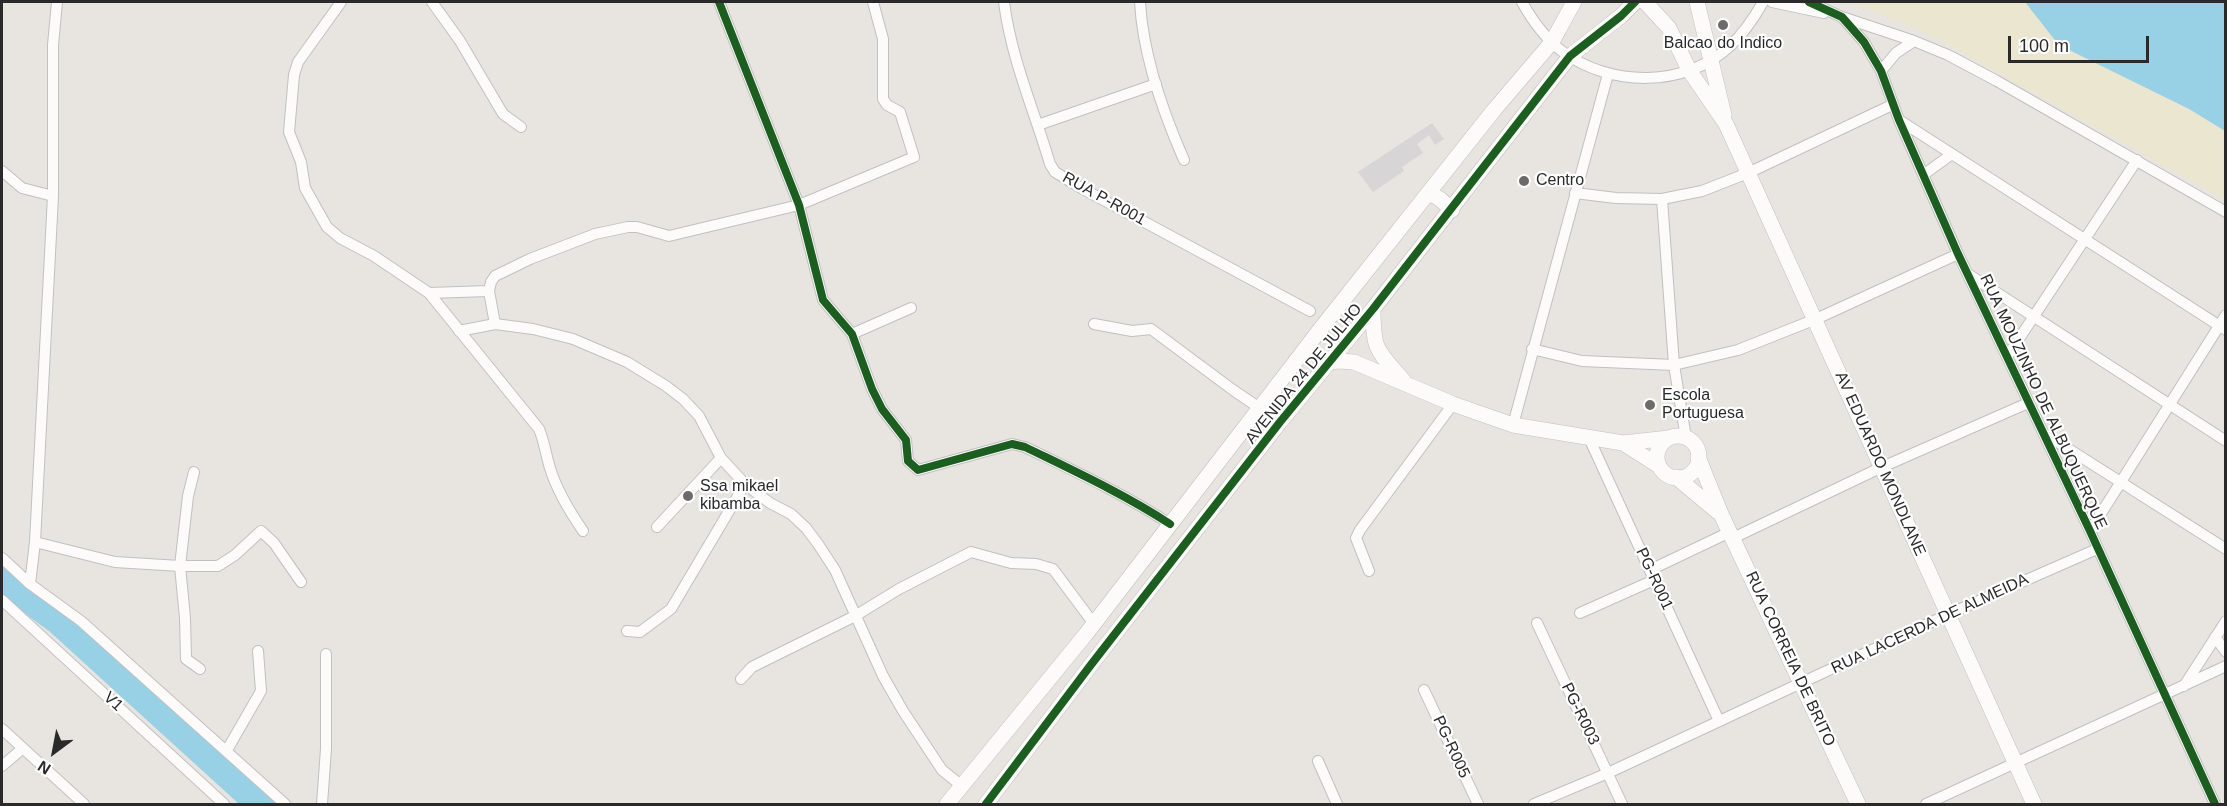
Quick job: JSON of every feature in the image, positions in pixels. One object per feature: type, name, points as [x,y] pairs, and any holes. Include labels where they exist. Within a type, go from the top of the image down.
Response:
[{"type":"street","points":[[30,584],[35,542],[53,196],[53,45],[57,2]]},
{"type":"street","points":[[341,2],[298,62],[294,75],[289,132],[301,162],[305,188],[327,227],[340,238],[374,256],[429,293],[539,429],[545,441],[550,469],[559,494],[583,531]]},
{"type":"street","points":[[432,2],[460,40],[503,114],[521,127]]},
{"type":"street","points":[[719,2],[799,205],[823,300],[852,334],[882,408],[906,440],[908,461],[912,467],[918,470],[1012,444],[1025,447],[1105,486],[1170,524]]},
{"type":"street","points":[[495,324],[489,291],[495,276],[530,259],[595,234],[628,227],[637,227],[669,236],[799,205],[914,157],[900,111],[887,105],[883,99],[883,39],[873,2]]},
{"type":"street","name":"RUA P-R001","points":[[1004,2],[1017,62],[1050,164],[1055,172],[1310,311]]},
{"type":"street","points":[[1140,2],[1146,50],[1168,125],[1184,160]]},
{"type":"street","points":[[1522,2],[1534,22],[1552,42],[1570,56],[1608,74],[1630,78],[1662,77],[1689,70],[1711,60],[1729,47],[1751,23],[1763,2]]},
{"type":"street","name":"AVENIDA 24 DE JULHO","points":[[947,804],[1090,629],[1322,327],[1494,110],[1552,42],[1574,2]]},
{"type":"street","name":"AVENIDA 24 DE JULHO","points":[[986,804],[1280,422],[1452,210],[1570,56],[1621,16],[1635,2]]},
{"type":"street","points":[[1645,2],[1669,28],[1689,70],[1725,124]]},
{"type":"street","points":[[1697,2],[1725,124]]},
{"type":"street","points":[[1772,2],[1842,17]]},
{"type":"street","points":[[1809,2],[1842,17],[1914,41],[1997,81],[2226,212]]},
{"type":"street","name":"RUA MOUZINHO DE ALBUQUERQUE","points":[[1842,17],[1864,42],[1881,71],[1892,105],[1958,254],[2090,531],[2163,696],[2215,804]]},
{"type":"street","points":[[1881,71],[1896,53],[1914,41]]},
{"type":"street","points":[[1513,425],[1608,74]]},
{"type":"street","points":[[1038,125],[1156,84]]},
{"type":"street","points":[[1575,193],[1616,198],[1662,199],[1702,191],[1748,173],[1892,105]]},
{"type":"street","points":[[1899,120],[2222,328]]},
{"type":"street","name":"AV EDUARDO MONDLANE","points":[[1725,124],[2034,804]]},
{"type":"street","points":[[1923,175],[1952,154]]},
{"type":"street","points":[[2007,357],[2137,160]]},
{"type":"street","points":[[1448,170],[1470,186]]},
{"type":"street","points":[[2,171],[22,188],[53,196]]},
{"type":"street","points":[[1429,193],[1452,210]]},
{"type":"street","points":[[1662,199],[1674,364],[1686,438]]},
{"type":"street","points":[[1532,349],[1582,361],[1674,364],[1738,350],[1815,319],[1958,254]]},
{"type":"street","points":[[1968,274],[2034,319],[2226,441]]},
{"type":"street","points":[[429,293],[489,291]]},
{"type":"street","points":[[852,334],[911,308]]},
{"type":"street","points":[[1373,309],[1373,333],[1378,351],[1405,383]]},
{"type":"street","points":[[2090,531],[2168,404],[2222,328],[2226,315]]},
{"type":"street","points":[[459,331],[495,324],[533,329],[573,339],[637,368],[683,399],[699,416],[721,458],[745,484],[770,503],[791,513],[806,528],[835,570],[883,676],[903,711],[942,770],[962,786]]},
{"type":"street","points":[[1094,324],[1132,331],[1151,328],[1280,422]]},
{"type":"street","points":[[1329,362],[1340,360],[1354,362],[1453,404],[1513,425],[1623,443],[1675,436],[1686,438],[1695,445],[1698,457],[1694,469],[1683,477],[1669,476],[1659,466],[1623,443]]},
{"type":"street","points":[[1581,613],[1732,535],[2028,403]]},
{"type":"street","points":[[1369,571],[1356,538],[1360,530],[1453,404]]},
{"type":"street","points":[[1244,430],[1264,445]]},
{"type":"street","points":[[2044,434],[2226,549]]},
{"type":"street","name":"PG-R001","points":[[1589,438],[1719,721]]},
{"type":"street","points":[[1659,466],[1657,460],[1659,447],[1669,438]]},
{"type":"street","name":"RUA CORREIA DE BRITO","points":[[1698,457],[1721,514],[1858,804]]},
{"type":"street","points":[[657,527],[721,458]]},
{"type":"street","points":[[194,472],[188,496],[180,566],[186,618],[186,659],[200,669]]},
{"type":"street","points":[[1676,477],[1721,514]]},
{"type":"street","points":[[627,631],[640,632],[671,609],[745,484]]},
{"type":"street","points":[[35,542],[116,562],[218,566],[235,555],[261,531],[274,543],[301,582]]},
{"type":"street","name":"RUA LACERDA DE ALMEIDA","points":[[1534,804],[1608,773],[1949,614],[2097,549]]},
{"type":"street","points":[[741,679],[752,667],[855,616],[898,590],[971,552],[1011,563],[1036,564],[1053,569],[1090,629],[1105,648]]},
{"type":"street","points":[[2,558],[30,584],[81,621],[285,804]]},
{"type":"street","name":"V1","points":[[2,600],[224,804]]},
{"type":"street","points":[[2184,686],[2226,621]]},
{"type":"street","name":"PG-R003","points":[[1537,624],[1622,804]]},
{"type":"street","points":[[2215,637],[2226,652]]},
{"type":"street","points":[[227,750],[261,691],[258,651]]},
{"type":"street","points":[[1071,652],[1090,666]]},
{"type":"street","points":[[322,804],[326,749],[326,654]]},
{"type":"street","points":[[1926,804],[2226,666]]},
{"type":"street","name":"PG-R005","points":[[1424,690],[1478,804]]},
{"type":"street","points":[[2,729],[84,804]]},
{"type":"street","points":[[2,766],[22,749]]},
{"type":"street","points":[[1318,761],[1337,804]]},
{"type":"shaded area","points":[[1432,123],[1444,139],[1435,145],[1429,135],[1417,144],[1423,153],[1402,167],[1404,171],[1373,192],[1358,172]]},
{"type":"sand","points":[[1850,2],[2025,2],[2054,39],[2067,49],[2189,109],[2225,131],[2225,200],[1929,34]]},
{"type":"water","points":[[2025,2],[2225,2],[2225,131],[2189,109],[2067,49],[2054,39]]},
{"type":"water","points":[[2,564],[80,625],[277,804],[239,804],[49,631],[2,597]]},
{"type":"cycle path","points":[[719,2],[799,205],[823,300],[852,334],[872,389],[882,409],[906,440],[908,461],[918,470],[1012,444],[1025,447],[1117,493],[1170,524]]},
{"type":"cycle path","points":[[986,804],[1280,422],[1373,309],[1570,56],[1621,16],[1635,2]]},
{"type":"cycle path","points":[[1809,2],[1842,17],[1864,42],[1881,71],[1899,120],[1958,254],[2090,531],[2215,804]]},
{"type":"place","name":"Balcao do Indico","points":[[1723,25]]},
{"type":"place","name":"Centro","points":[[1524,181]]},
{"type":"place","name":"Escola Portuguesa","points":[[1650,405]]},
{"type":"place","name":"Ssa mikael kibamba","points":[[688,496]]}]
